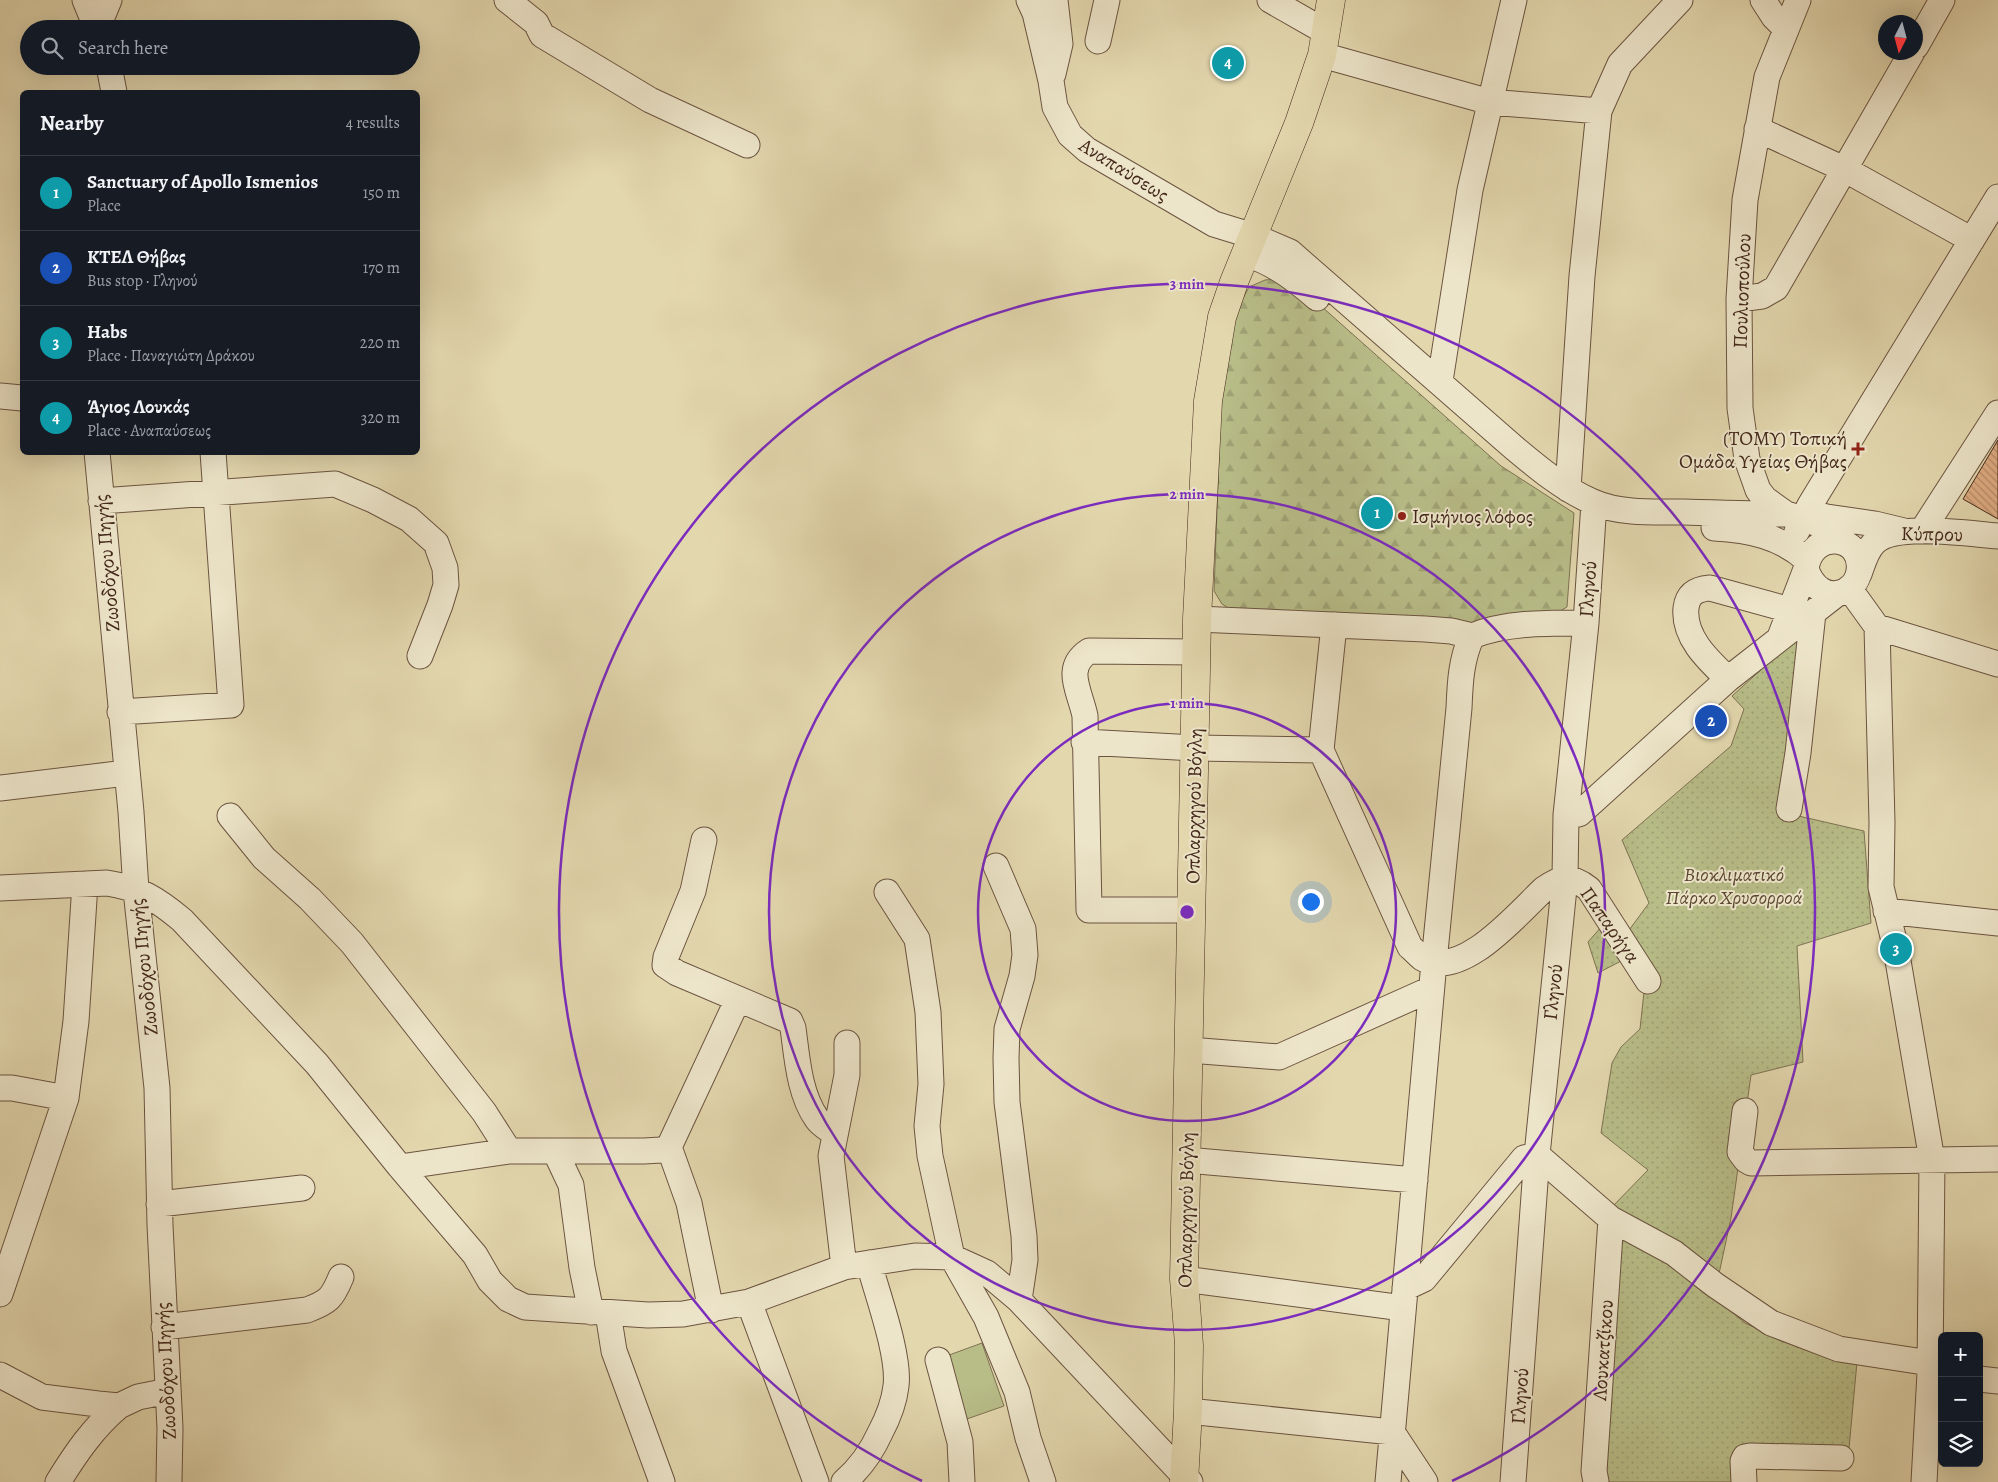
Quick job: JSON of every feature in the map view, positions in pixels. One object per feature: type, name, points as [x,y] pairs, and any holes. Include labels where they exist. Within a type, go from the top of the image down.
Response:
[{"type":"main road","name":"Οπλαρχηγού Βόγλη","points":[[1186,1481],[1190,1345],[1184,1279],[1197,619],[1208,401],[1222,318],[1299,123],[1324,44],[1331,0]]},
{"type":"street","points":[[85,0],[93,20]]},
{"type":"street","points":[[100,20],[108,0]]},
{"type":"street","points":[[507,0],[536,23],[542,35],[650,100],[747,145]]},
{"type":"street","name":"Αναπαύσεως","points":[[1029,0],[1035,13],[1055,107],[1070,135],[1087,150],[1250,245],[1290,252],[1444,393]]},
{"type":"street","points":[[1051,81],[1060,44],[1055,0]]},
{"type":"street","points":[[1098,42],[1107,0]]},
{"type":"street","points":[[1270,0],[1324,44],[1490,102],[1600,111]]},
{"type":"street","points":[[1514,0],[1470,190],[1444,393],[1505,462],[1550,496],[1593,509],[1625,524],[1736,529],[1755,532],[1772,537],[1803,560]]},
{"type":"street","points":[[1568,489],[1582,276],[1600,111],[1620,64],[1680,0]]},
{"type":"street","points":[[1763,0],[1774,17],[1786,29]]},
{"type":"street","name":"Πουλιοπούλου","points":[[1798,0],[1767,77],[1745,200],[1740,299],[1740,408],[1747,459],[1758,490],[1765,499],[1799,512],[1853,550],[1860,565],[1849,585]]},
{"type":"street","points":[[1923,34],[1942,0]]},
{"type":"street","points":[[1740,299],[1762,296],[1776,288],[1907,60]]},
{"type":"street","points":[[111,75],[114,90]]},
{"type":"street","points":[[1757,129],[1984,231]]},
{"type":"street","points":[[1849,585],[1827,593],[1817,588],[1810,580],[1796,535],[1799,512],[1984,231],[1998,197]]},
{"type":"street","points":[[1444,393],[1539,469],[1593,509],[1647,512],[1799,512],[1913,531],[1998,412]]},
{"type":"street","points":[[0,396],[20,398]]},
{"type":"street","name":"Ζωοδόχου Πηγής","points":[[97,455],[120,712],[131,812],[136,890],[157,1088],[159,1204],[170,1428],[169,1482]]},
{"type":"street","points":[[120,712],[231,705],[217,492],[212,455]]},
{"type":"street","points":[[102,501],[335,484],[373,500],[409,519],[436,543],[445,568],[446,586],[420,656]]},
{"type":"street","name":"Γληνού","points":[[1514,1482],[1537,1155],[1565,878],[1566,815],[1586,623],[1593,509]]},
{"type":"street","name":"Κύπρου","points":[[1849,585],[1867,552],[1875,542],[1888,534],[1913,531],[1998,536]]},
{"type":"street","points":[[1789,809],[1798,753],[1803,560],[1819,544],[1828,541],[1838,541]]},
{"type":"street","points":[[1566,815],[1579,814],[1728,679],[1780,637],[1802,612],[1849,585]]},
{"type":"street","points":[[1849,585],[1877,627],[1882,822],[1881,888],[1896,949],[1932,1160],[1934,1370],[1924,1482]]},
{"type":"street","points":[[1728,679],[1704,654],[1691,636],[1685,617],[1687,602],[1692,593],[1700,589],[1710,588],[1802,612]]},
{"type":"street","points":[[1197,619],[1424,629],[1451,631],[1472,636],[1485,631],[1528,624],[1586,623]]},
{"type":"street","points":[[1334,626],[1322,750],[1410,947],[1422,958],[1434,962],[1449,962],[1466,957],[1480,949],[1544,889],[1554,882],[1565,878]]},
{"type":"street","points":[[1877,627],[1998,664]]},
{"type":"street","points":[[1388,1482],[1431,989],[1461,674],[1466,650],[1472,636]]},
{"type":"street","points":[[1192,910],[1089,910],[1084,716],[1082,700],[1075,682],[1075,667],[1079,658],[1089,651],[1197,652]]},
{"type":"street","points":[[1084,742],[1195,748],[1322,750]]},
{"type":"street","points":[[0,788],[126,773]]},
{"type":"street","points":[[230,816],[264,858],[310,899],[352,943],[484,1112],[509,1151]]},
{"type":"street","points":[[704,840],[694,891],[666,957],[665,965],[678,973],[790,1021],[809,1103],[818,1120],[835,1134]]},
{"type":"street","points":[[996,866],[1023,929],[1025,955],[1022,976],[1007,1029],[1006,1058],[1007,1102],[1024,1236],[1025,1260],[1019,1300]]},
{"type":"street","name":"Παπαρήγα","points":[[1565,878],[1578,880],[1589,889],[1648,981]]},
{"type":"street","points":[[0,888],[107,883],[123,885],[152,897],[182,920],[317,1064],[400,1167],[475,1255],[490,1281],[508,1300],[525,1307],[648,1315],[683,1314],[749,1302],[844,1267],[915,1256],[952,1256],[987,1273],[1019,1300],[1186,1481]]},
{"type":"street","points":[[0,1294],[66,1098],[76,1020],[85,884]]},
{"type":"street","points":[[887,892],[917,939],[928,1012],[931,1084],[927,1126],[930,1156],[952,1256],[986,1317],[1017,1392],[1028,1438],[1043,1482]]},
{"type":"street","points":[[1886,911],[1998,923]]},
{"type":"street","points":[[1189,1050],[1279,1057],[1431,989]]},
{"type":"street","points":[[400,1167],[509,1151],[644,1151],[661,1150],[669,1147],[738,999]]},
{"type":"street","points":[[844,1267],[831,1156],[847,1075],[847,1043]]},
{"type":"street","points":[[0,1088],[12,1088],[66,1098]]},
{"type":"street","points":[[1745,1111],[1740,1152],[1751,1163],[1998,1159]]},
{"type":"street","points":[[669,1147],[689,1203],[712,1310]]},
{"type":"street","points":[[555,1151],[571,1185],[582,1268],[662,1482]]},
{"type":"street","points":[[1184,1279],[1404,1298],[1424,1279],[1524,1158],[1537,1155],[1611,1219],[1674,1253],[1714,1285],[1772,1323],[1839,1349],[1934,1370]]},
{"type":"street","points":[[1186,1160],[1415,1180]]},
{"type":"street","points":[[159,1204],[302,1188]]},
{"type":"street","name":"Λουκατζίκου","points":[[1596,1482],[1594,1471],[1611,1219]]},
{"type":"street","points":[[844,1482],[865,1462],[878,1439],[891,1411],[897,1384],[894,1352],[869,1263]]},
{"type":"street","points":[[164,1327],[307,1310],[325,1303],[334,1294],[341,1278]]},
{"type":"street","points":[[749,1302],[816,1482]]},
{"type":"street","points":[[938,1360],[960,1442],[962,1482]]},
{"type":"street","points":[[0,1375],[42,1397],[119,1406]]},
{"type":"street","points":[[1983,1379],[1998,1381]]},
{"type":"street","points":[[58,1482],[78,1450],[100,1422],[119,1406],[138,1397],[168,1391]]},
{"type":"street","points":[[1188,1411],[1392,1432]]},
{"type":"street","points":[[1392,1432],[1425,1482]]},
{"type":"street","points":[[1744,1482],[1743,1461],[1745,1457],[1841,1458]]},
{"type":"green space","points":[[1278,279],[1303,290],[1501,466],[1574,513],[1567,607],[1553,615],[1473,625],[1239,615],[1222,604],[1214,591],[1222,377],[1235,313],[1249,287],[1265,280]]},
{"type":"green space","name":"Βιοκλιματικό Πάρκο Χρυσορροά","points":[[1806,636],[1781,812],[1864,831],[1871,923],[1797,946],[1803,1062],[1751,1075],[1731,1218],[1714,1297],[1745,1323],[1781,1340],[1857,1362],[1848,1459],[1741,1452],[1739,1482],[1602,1482],[1612,1207],[1648,1170],[1601,1133],[1612,1063],[1621,1047],[1640,1029],[1644,992],[1625,959],[1598,973],[1588,942],[1609,918],[1621,941],[1649,903],[1622,840],[1731,746],[1744,709],[1732,696],[1783,650]]},
{"type":"green space","points":[[982,1343],[1004,1406],[964,1420],[941,1358]]},
{"type":"building","points":[[1998,440],[1998,519],[1963,499]]},
{"type":"place","name":"Άγιος Λουκάς","points":[[1228,63]]},
{"type":"place","name":"(ΤΟΜΥ) Τοπική Ομάδα Υγείας Θήβας","points":[[1858,449]]},
{"type":"place","name":"Sanctuary of Apollo Ismenios","points":[[1377,513]]},
{"type":"place","name":"Ισμήνιος λόφος","points":[[1402,516]]},
{"type":"place","name":"ΚΤΕΛ Θήβας","points":[[1711,721]]},
{"type":"place","name":"Habs","points":[[1896,949]]}]
